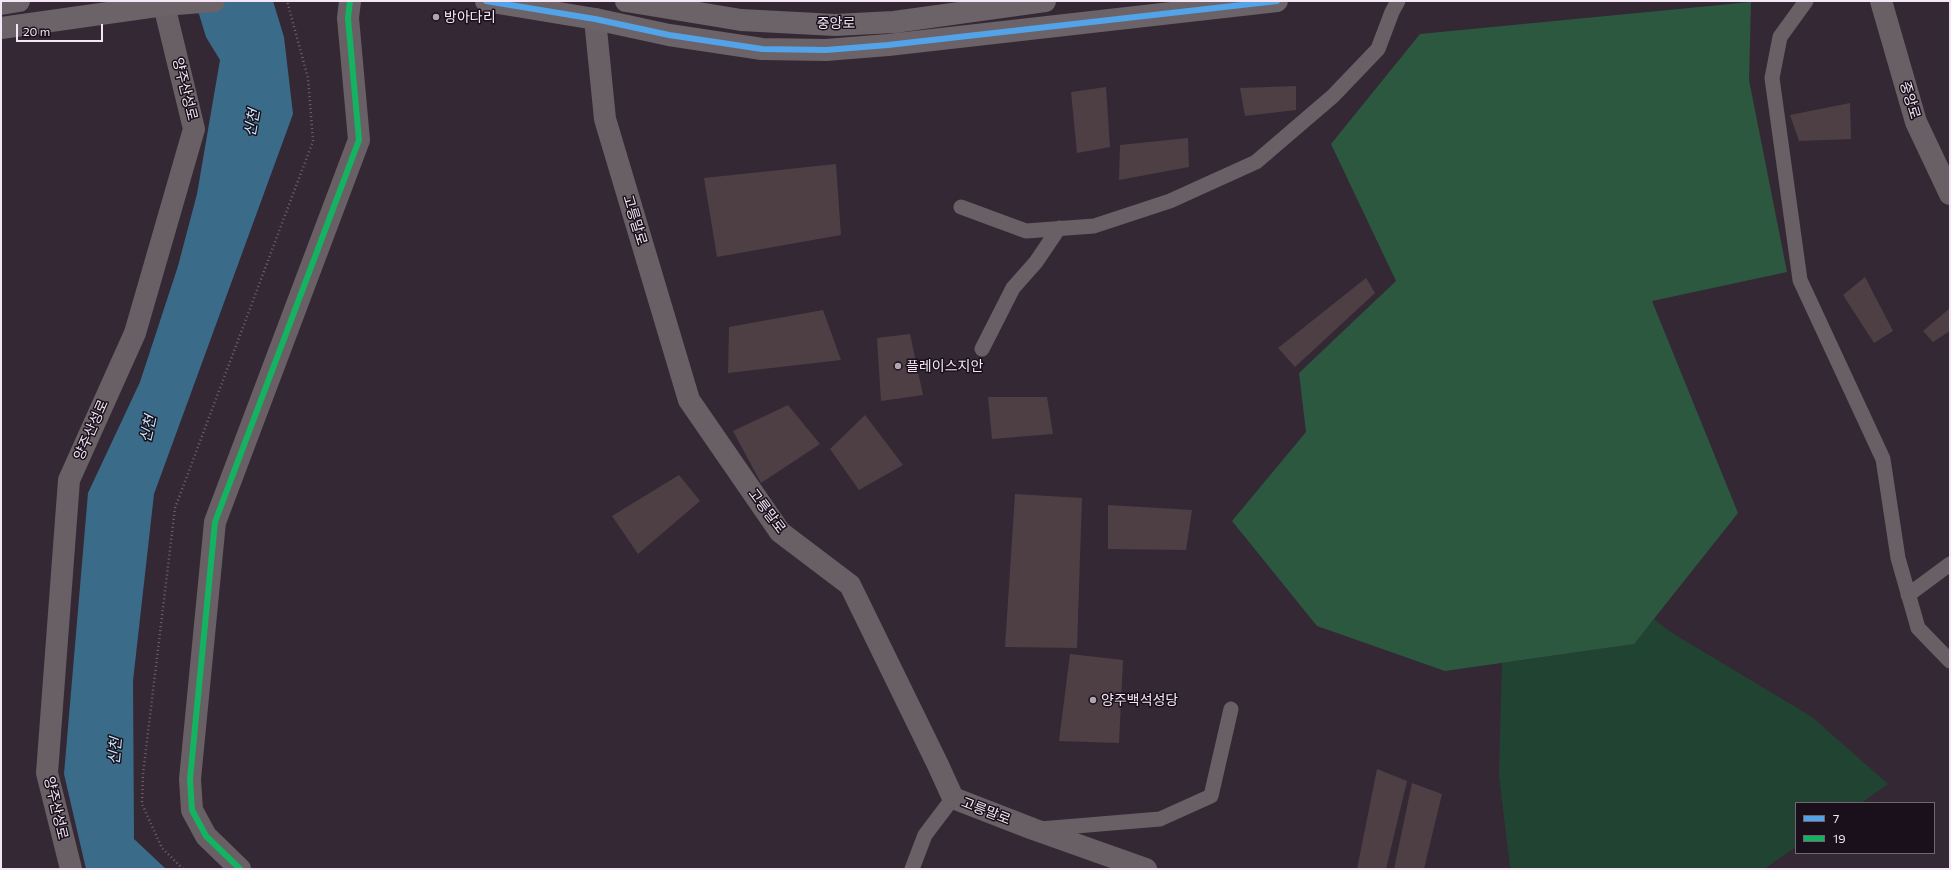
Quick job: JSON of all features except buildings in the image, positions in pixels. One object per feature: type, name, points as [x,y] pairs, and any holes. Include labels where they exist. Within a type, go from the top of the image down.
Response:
[{"type":"main road","points":[[1,4],[19,1]]},
{"type":"main road","name":"중앙로","points":[[486,1],[595,19],[669,35],[762,49],[826,50],[895,45],[1277,1]]},
{"type":"main road","name":"중앙로","points":[[626,1],[741,20],[835,24],[894,22],[1045,1]]},
{"type":"main road","points":[[1,28],[163,3],[206,2]]},
{"type":"street","points":[[240,869],[206,836],[192,810],[190,779],[215,522],[359,140],[348,18],[350,1]]},
{"type":"street","name":"중앙로","points":[[1881,1],[1916,122],[1950,194]]},
{"type":"street","name":"양주산성로","points":[[71,869],[47,774],[69,480],[135,333],[194,129],[163,3]]},
{"type":"street","name":"고릉말로","points":[[595,19],[605,119],[689,400],[780,532],[850,585],[953,798],[1033,829],[1146,869]]},
{"type":"lane","points":[[961,206],[1026,231],[1094,226],[1170,201],[1256,162],[1333,96],[1378,49],[1392,12],[1398,1]]},
{"type":"lane","points":[[1806,1],[1780,36],[1772,78],[1800,280],[1883,459],[1898,558],[1918,628],[1950,661]]},
{"type":"lane","points":[[982,349],[1013,288],[1036,262],[1059,228]]},
{"type":"lane","points":[[1908,595],[1950,564]]},
{"type":"lane","points":[[1033,829],[1160,819],[1211,796],[1231,709]]},
{"type":"lane","points":[[912,869],[925,835],[953,798]]},
{"type":"green space","points":[[1751,2],[1749,80],[1787,272],[1652,301],[1738,513],[1634,644],[1445,671],[1317,626],[1232,521],[1306,432],[1299,373],[1396,281],[1331,144],[1420,34]]},
{"type":"green space","points":[[1654,619],[1672,633],[1812,717],[1888,784],[1862,802],[1795,802],[1795,848],[1764,869],[1516,869],[1510,867],[1499,775],[1502,663],[1633,644]]},
{"type":"water","name":"신천","points":[[195,1],[273,1],[284,37],[293,114],[154,494],[133,681],[134,839],[166,869],[86,869],[64,774],[88,493],[140,382],[178,266],[197,194],[220,60],[206,37]]},
{"type":"transit line","name":"19","points":[[240,869],[206,836],[192,810],[190,779],[215,522],[359,140],[348,18],[350,1]]},
{"type":"transit line","name":"7","points":[[486,1],[595,19],[669,35],[762,49],[826,50],[888,45],[1277,1]]},
{"type":"place","name":"방아다리","points":[[436,17]]},
{"type":"place","name":"플레이스지안","points":[[898,366]]},
{"type":"place","name":"양주백석성당","points":[[1093,700]]}]
